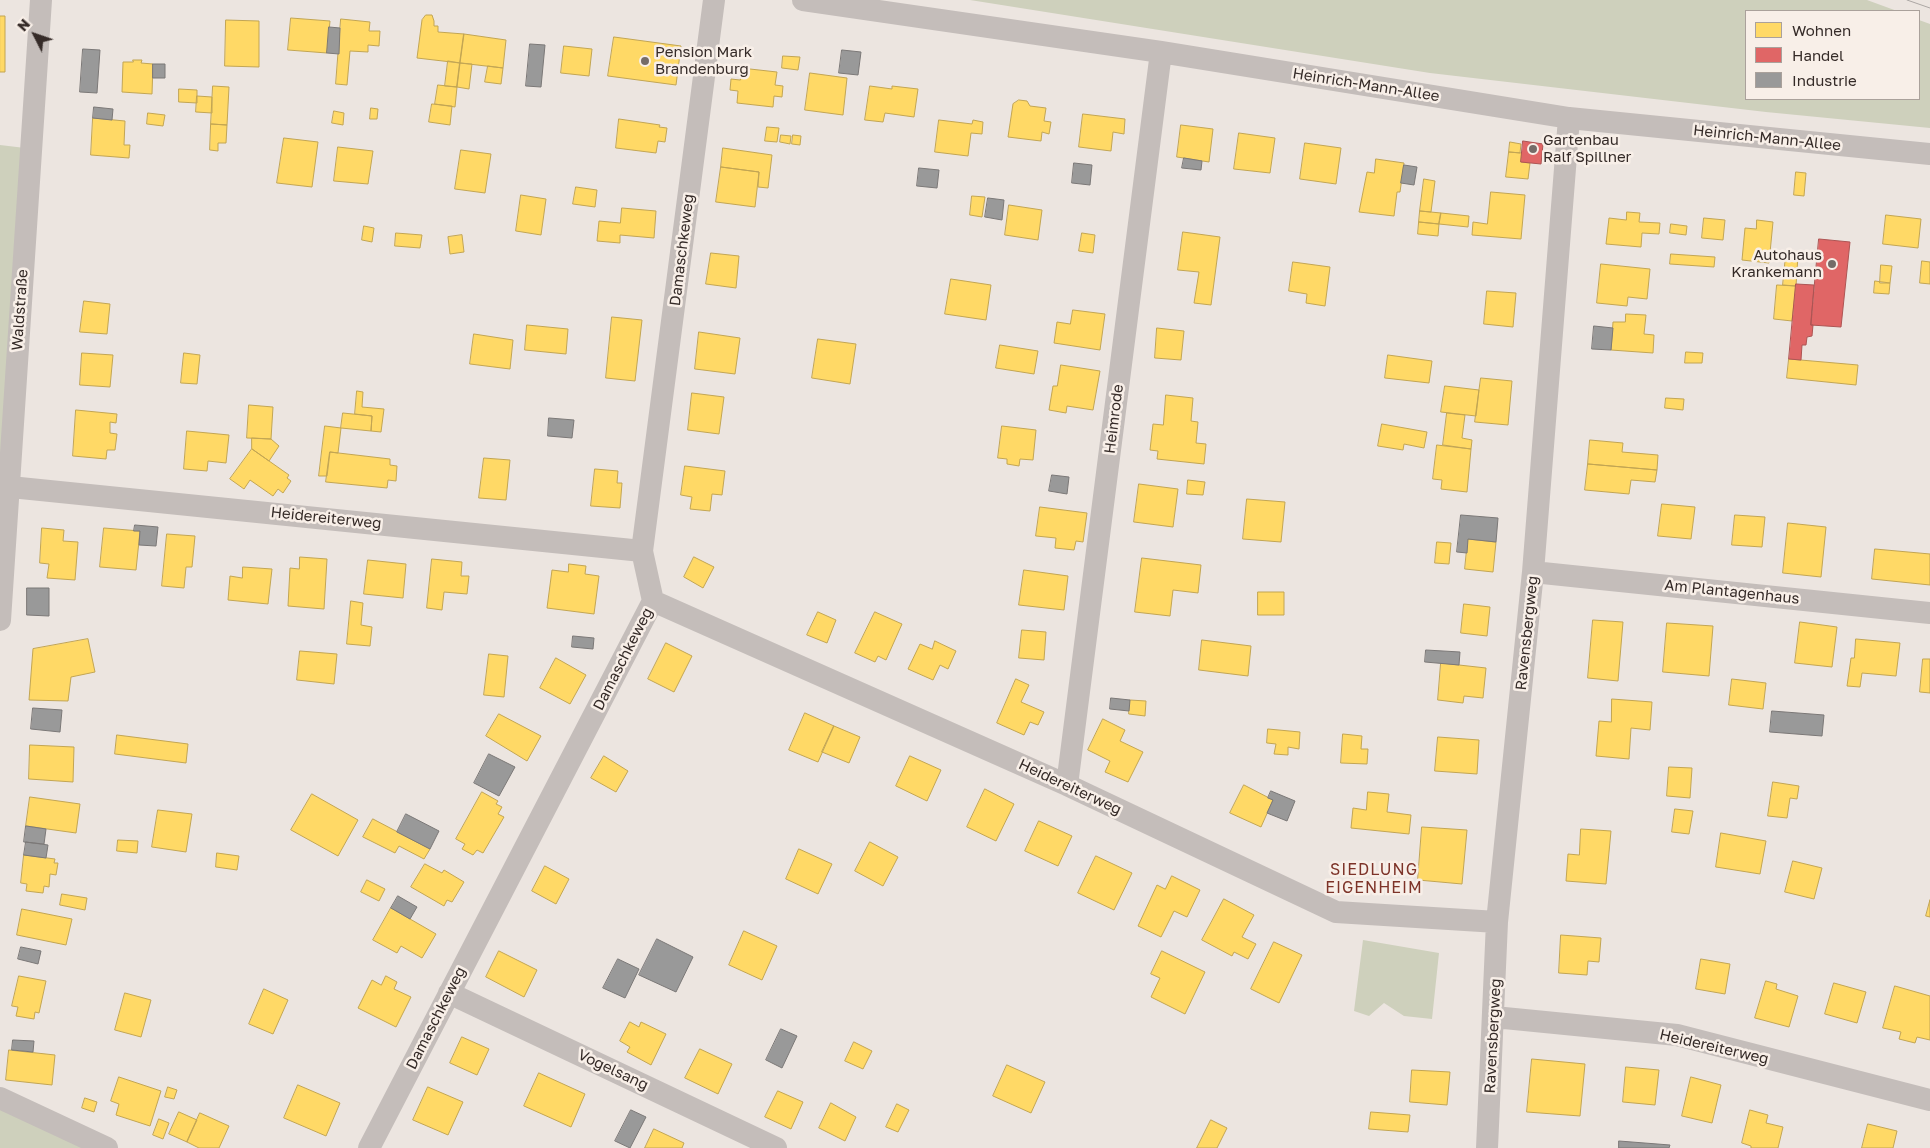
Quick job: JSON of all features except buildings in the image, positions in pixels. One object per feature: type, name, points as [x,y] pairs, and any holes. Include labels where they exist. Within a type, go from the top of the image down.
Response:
[{"type":"street","name":"Waldstraße","points":[[0,620],[4,486],[41,0]]},
{"type":"street","name":"Damaschkeweg","points":[[369,1148],[653,601],[642,551],[714,0]]},
{"type":"street","name":"Heinrich-Mann-Allee","points":[[803,0],[1161,52],[1569,118],[1930,154]]},
{"type":"street","name":"Heimrode","points":[[1067,785],[1161,52]]},
{"type":"street","name":"Ravensbergweg","points":[[1487,1148],[1498,922],[1534,572],[1569,118]]},
{"type":"street","name":"Heidereiterweg","points":[[4,486],[642,551]]},
{"type":"street","name":"Am Plantagenhaus","points":[[1534,572],[1930,613]]},
{"type":"street","name":"Heidereiterweg","points":[[653,601],[1067,785],[1336,912],[1498,922]]},
{"type":"street","name":"Vogelsang","points":[[449,993],[776,1148]]},
{"type":"street","name":"Heidereiterweg","points":[[1494,1017],[1677,1035],[1930,1100]]},
{"type":"street","points":[[0,1098],[107,1148]]},
{"type":"green space","points":[[970,0],[1867,0],[1894,10],[1745,10],[1745,100],[1920,100],[1920,20],[1930,24],[1930,128],[1766,112],[1430,73]]},
{"type":"green space","points":[[0,145],[25,148],[0,482]]},
{"type":"green space","points":[[1363,940],[1439,953],[1432,1019],[1404,1016],[1384,1003],[1369,1016],[1354,1011]]},
{"type":"green space","points":[[0,1103],[98,1148],[0,1148]]},
{"type":"tram line","points":[[1907,0],[1930,8]]},
{"type":"place","name":"Pension Mark Brandenburg","points":[[645,61]]},
{"type":"place","name":"Gartenbau Ralf Spillner","points":[[1533,149]]},
{"type":"place","name":"Autohaus Krankemann","points":[[1832,264]]},
{"type":"district","name":"SIEDLUNG EIGENHEIM","points":[[1374,879]]}]
